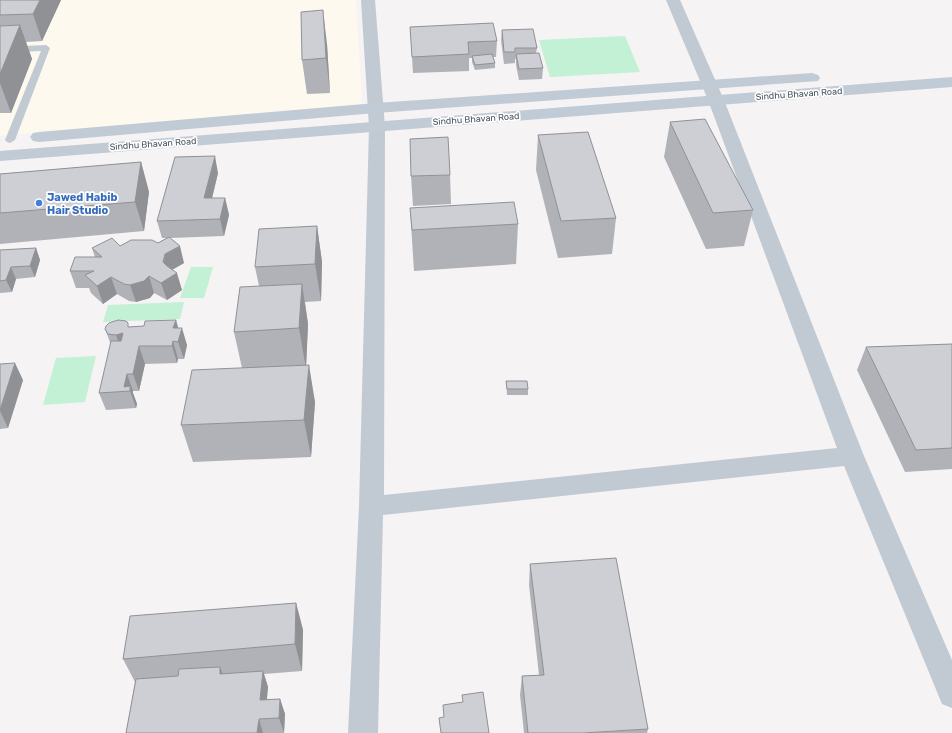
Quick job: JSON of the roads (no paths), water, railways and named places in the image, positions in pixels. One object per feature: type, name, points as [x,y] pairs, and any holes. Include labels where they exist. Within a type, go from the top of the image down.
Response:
[{"type":"main road","name":"Sindhu Bhavan Road","points":[[5,140],[377,118],[713,92],[952,68]]},
{"type":"main road","name":"Sindhu Bhavan Road","points":[[713,92],[952,82]]},
{"type":"main road","name":"Sindhu Bhavan Road","points":[[0,156],[377,118]]},
{"type":"street","points":[[363,733],[371,506],[377,118],[368,0]]},
{"type":"street","points":[[673,0],[713,92],[852,456],[952,694]]},
{"type":"street","points":[[371,506],[852,456]]},
{"type":"lane","points":[[0,50],[46,48],[5,140]]},
{"type":"place","name":"Jawed Habib Hair Studio","points":[[39,203]]}]
